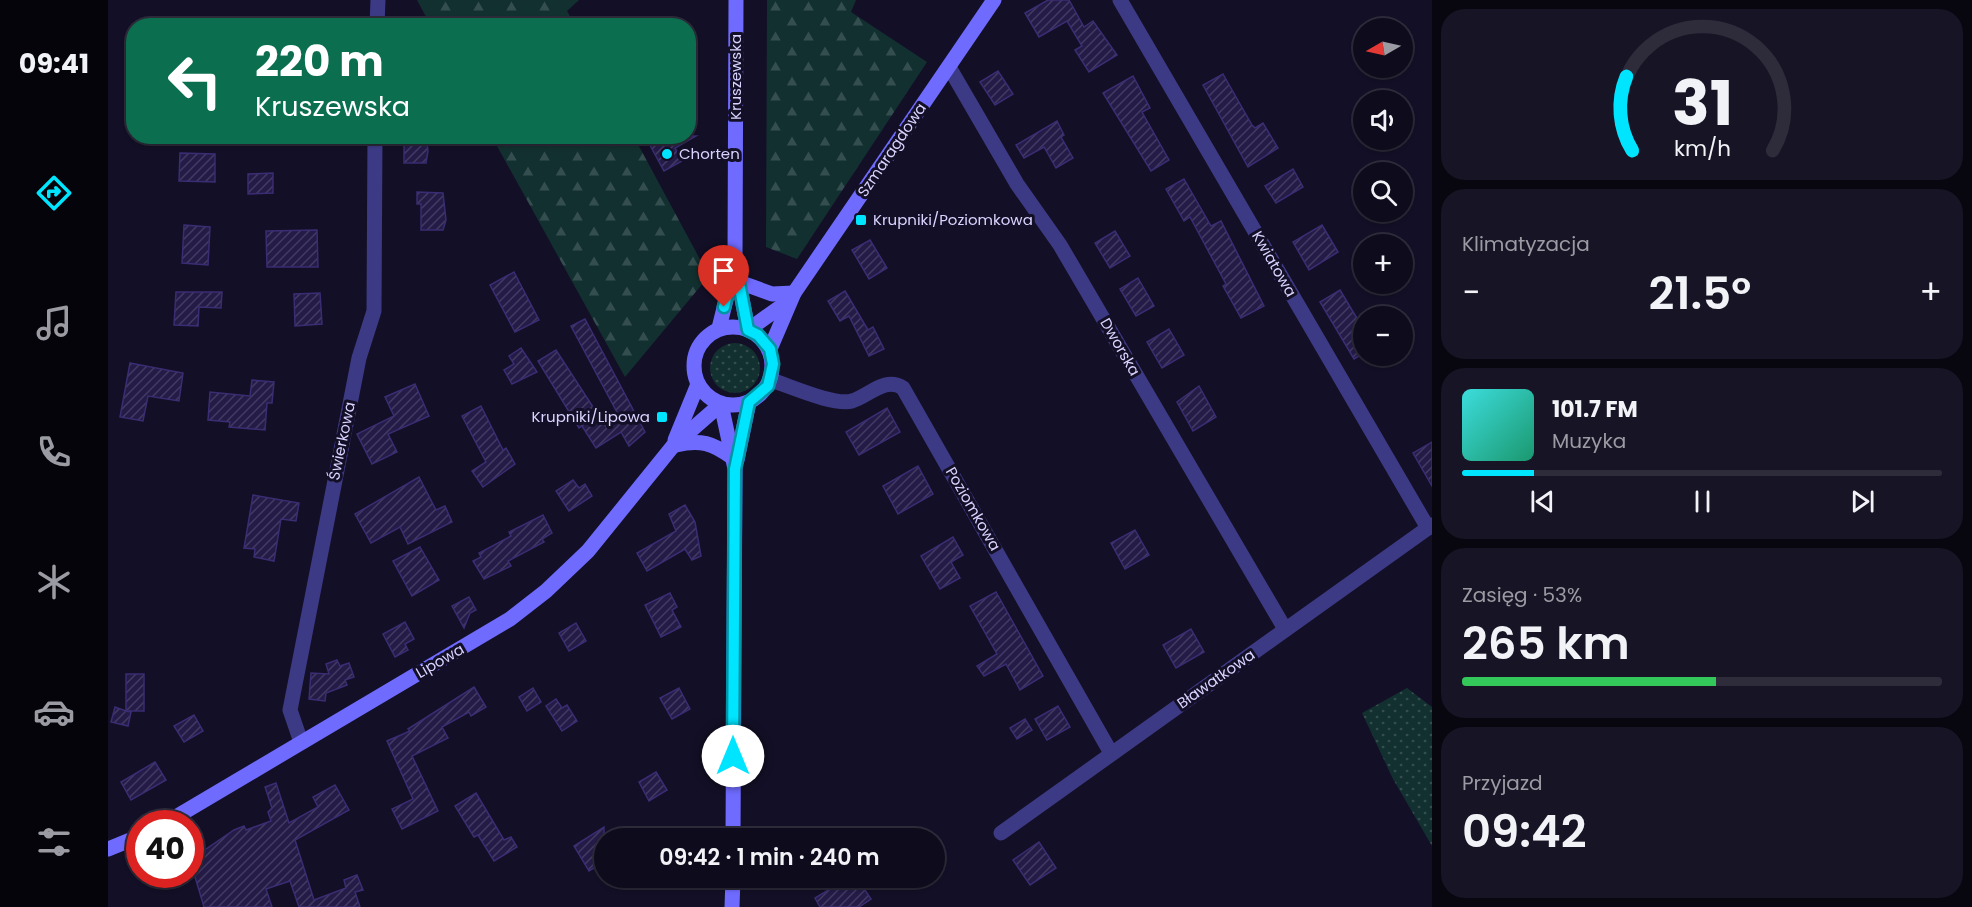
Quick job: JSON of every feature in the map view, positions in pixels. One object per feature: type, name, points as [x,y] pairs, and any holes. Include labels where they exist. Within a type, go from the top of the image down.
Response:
[{"type":"street","points":[[377,18],[378,0]]},
{"type":"street","name":"Kruszewska","points":[[736,0],[735,262],[748,330]]},
{"type":"street","name":"Szmaragdowa","points":[[770,349],[792,296],[994,0]]},
{"type":"street","name":"Kwiatowa","points":[[1120,0],[1430,526]]},
{"type":"street","name":"Dworska","points":[[949,67],[1017,184],[1060,246],[1285,629]]},
{"type":"street","name":"Świerkowa","points":[[302,742],[290,710],[357,368],[374,312],[375,144]]},
{"type":"street","name":"Kruszewska","points":[[719,328],[735,262]]},
{"type":"street","points":[[739,282],[765,292],[792,296]]},
{"type":"street","name":"Szmaragdowa","points":[[748,330],[792,296]]},
{"type":"street","points":[[735,326],[748,330],[758,335],[770,349],[773,364],[771,380],[760,396],[749,402],[738,406],[721,404],[707,396],[698,384],[694,357],[705,338],[719,328],[735,326]]},
{"type":"street","name":"Poziomkowa","points":[[771,380],[838,401],[852,401],[884,385],[897,384],[903,388],[1112,753]]},
{"type":"street","name":"Lipowa","points":[[673,446],[698,384]]},
{"type":"street","points":[[734,463],[749,402]]},
{"type":"street","points":[[721,404],[734,463],[733,828]]},
{"type":"street","name":"Lipowa","points":[[188,810],[477,640],[546,591],[588,551],[673,446],[721,404]]},
{"type":"street","points":[[673,446],[693,441],[707,442],[734,463]]},
{"type":"street","name":"Bławatkowa","points":[[1001,833],[1430,526]]},
{"type":"street","points":[[108,849],[126,842]]},
{"type":"street","points":[[732,888],[732,907]]},
{"type":"green space","points":[[417,0],[579,0],[567,11],[571,18],[427,18]]},
{"type":"green space","points":[[767,0],[856,0],[851,12],[927,62],[797,259],[766,247]]},
{"type":"green space","points":[[496,144],[638,144],[709,276],[625,377]]},
{"type":"green space","points":[[730,343],[740,343],[753,350],[760,363],[760,373],[753,386],[740,393],[730,393],[721,389],[714,382],[710,373],[710,363],[714,354],[721,347]]},
{"type":"green space","points":[[1407,688],[1432,707],[1432,846],[1393,779],[1362,713]]},
{"type":"building","points":[[1048,0],[1069,0],[1084,27],[1093,21],[1117,55],[1089,72],[1075,50],[1082,46],[1067,21],[1039,37],[1025,13]]},
{"type":"building","points":[[998,71],[1013,94],[995,105],[980,82]]},
{"type":"building","points":[[1223,74],[1252,125],[1255,128],[1263,123],[1278,148],[1248,167],[1203,85]]},
{"type":"building","points":[[1133,76],[1150,108],[1142,112],[1169,160],[1151,171],[1103,93]]},
{"type":"building","points":[[1057,121],[1064,135],[1061,137],[1073,158],[1056,168],[1044,147],[1024,158],[1016,145]]},
{"type":"building","points":[[404,144],[427,144],[426,163],[404,163]]},
{"type":"building","name":"Chorten","points":[[649,144],[682,144],[675,148],[682,161],[664,171]]},
{"type":"building","points":[[180,153],[215,154],[215,182],[179,181]]},
{"type":"building","points":[[1293,169],[1303,187],[1276,203],[1265,186]]},
{"type":"building","points":[[273,173],[273,193],[248,194],[248,174]]},
{"type":"building","points":[[1184,179],[1211,226],[1221,221],[1264,306],[1241,318],[1223,286],[1226,284],[1190,217],[1184,221],[1166,189]]},
{"type":"building","points":[[417,192],[443,193],[446,220],[443,230],[421,230],[421,204],[417,204]]},
{"type":"building","points":[[184,225],[210,227],[208,265],[182,263]]},
{"type":"building","points":[[1322,225],[1338,252],[1309,270],[1293,242]]},
{"type":"building","points":[[317,230],[318,267],[267,267],[266,231]]},
{"type":"building","points":[[1115,231],[1130,256],[1110,268],[1095,243]]},
{"type":"building","points":[[870,240],[887,268],[869,279],[852,250]]},
{"type":"building","points":[[514,272],[539,320],[515,332],[490,285]]},
{"type":"building","points":[[1138,278],[1154,306],[1136,316],[1120,289]]},
{"type":"building","points":[[1340,290],[1353,312],[1353,357],[1320,302]]},
{"type":"building","points":[[845,291],[868,330],[873,327],[884,349],[869,356],[849,316],[840,321],[828,301]]},
{"type":"building","points":[[176,292],[222,292],[221,308],[199,307],[198,326],[174,325]]},
{"type":"building","points":[[320,293],[322,324],[295,326],[294,294]]},
{"type":"building","points":[[585,319],[645,432],[629,446],[621,432],[596,448],[582,426],[579,428],[538,361],[556,350],[606,427],[620,418],[571,326]]},
{"type":"building","points":[[1169,329],[1184,355],[1162,368],[1147,342]]},
{"type":"building","points":[[521,348],[537,372],[512,384],[504,370],[514,364],[509,356]]},
{"type":"building","points":[[130,363],[183,373],[179,401],[148,396],[143,421],[120,417]]},
{"type":"building","points":[[252,380],[274,382],[272,403],[267,403],[265,430],[229,427],[230,422],[208,420],[210,392],[250,396]]},
{"type":"building","points":[[415,384],[429,416],[388,434],[397,452],[372,464],[357,434],[394,416],[385,397]]},
{"type":"building","points":[[1199,386],[1216,417],[1193,431],[1177,402]]},
{"type":"building","points":[[481,406],[503,450],[506,448],[515,464],[483,487],[472,471],[486,462],[462,416]]},
{"type":"building","points":[[887,408],[900,432],[859,455],[846,432]]},
{"type":"building","points":[[1432,442],[1432,486],[1413,453]]},
{"type":"building","points":[[918,466],[933,494],[898,514],[883,486]]},
{"type":"building","points":[[419,477],[436,510],[445,506],[452,522],[408,544],[400,527],[371,543],[355,514]]},
{"type":"building","points":[[573,480],[579,488],[585,484],[592,496],[569,511],[556,491]]},
{"type":"building","points":[[253,495],[299,503],[296,521],[281,519],[274,561],[254,557],[255,549],[244,548]]},
{"type":"building","points":[[685,505],[695,522],[701,556],[692,560],[685,549],[647,571],[637,553],[676,531],[669,514]]},
{"type":"building","points":[[543,515],[552,533],[542,539],[544,542],[508,561],[511,566],[484,579],[473,561],[481,557],[479,553],[511,536],[509,532]]},
{"type":"building","points":[[1135,530],[1149,555],[1125,569],[1111,543]]},
{"type":"building","points":[[953,537],[963,555],[951,562],[960,578],[940,589],[921,556]]},
{"type":"building","points":[[420,547],[439,580],[412,596],[393,561]]},
{"type":"building","points":[[996,592],[1043,676],[1020,690],[1006,664],[984,676],[977,666],[997,654],[970,606]]},
{"type":"building","points":[[670,593],[677,607],[672,610],[681,627],[661,637],[645,605]]},
{"type":"building","points":[[469,597],[476,610],[470,613],[464,628],[452,606]]},
{"type":"building","points":[[405,622],[414,639],[405,644],[408,650],[395,657],[383,634]]},
{"type":"building","points":[[576,623],[586,641],[569,651],[559,633]]},
{"type":"building","points":[[1191,629],[1204,652],[1176,668],[1163,645]]},
{"type":"building","points":[[337,660],[340,666],[349,663],[354,677],[345,680],[347,685],[326,693],[325,701],[309,699],[311,673],[329,674],[326,664]]},
{"type":"building","points":[[126,674],[144,674],[144,711],[126,711]]},
{"type":"building","points":[[474,687],[486,707],[471,716],[469,712],[442,727],[448,738],[412,756],[438,811],[402,829],[392,809],[413,799],[387,741],[410,731],[408,729]]},
{"type":"building","points":[[533,688],[541,702],[527,711],[519,697]]},
{"type":"building","points":[[679,688],[690,709],[672,719],[660,698]]},
{"type":"building","points":[[556,699],[562,708],[567,705],[577,721],[562,731],[546,706]]},
{"type":"building","points":[[1058,706],[1070,727],[1047,740],[1035,719]]},
{"type":"building","points":[[115,707],[131,712],[128,726],[111,722]]},
{"type":"building","points":[[194,715],[203,731],[184,742],[174,726]]},
{"type":"building","points":[[1025,719],[1032,730],[1017,739],[1010,728]]},
{"type":"building","points":[[155,762],[166,780],[131,800],[121,782]]},
{"type":"building","points":[[656,772],[667,790],[649,801],[639,782]]},
{"type":"building","points":[[276,783],[289,823],[318,807],[313,797],[335,785],[349,810],[295,840],[314,900],[346,888],[344,880],[357,875],[363,890],[355,892],[360,907],[299,907],[290,881],[266,889],[272,907],[204,907],[198,888],[204,888],[204,850],[234,830],[244,826],[246,830],[271,821],[268,812],[272,808],[265,787]]},
{"type":"building","points":[[476,793],[504,840],[511,837],[517,847],[494,861],[478,835],[474,837],[455,806]]},
{"type":"building","points":[[594,833],[594,868],[589,871],[574,846]]},
{"type":"building","points":[[1039,842],[1056,868],[1030,885],[1013,860]]},
{"type":"building","points":[[832,888],[864,888],[871,899],[859,907],[820,907],[815,898]]},
{"type":"place","name":"Chorten","points":[[667,154]]},
{"type":"place","name":"Krupniki/Poziomkowa","points":[[861,220]]},
{"type":"place","name":"Krupniki/Lipowa","points":[[662,417]]},
{"type":"route","points":[[724,307],[735,262],[748,330],[758,335],[770,349],[773,364],[768,386],[760,396],[749,402],[735,469],[733,756]]}]
